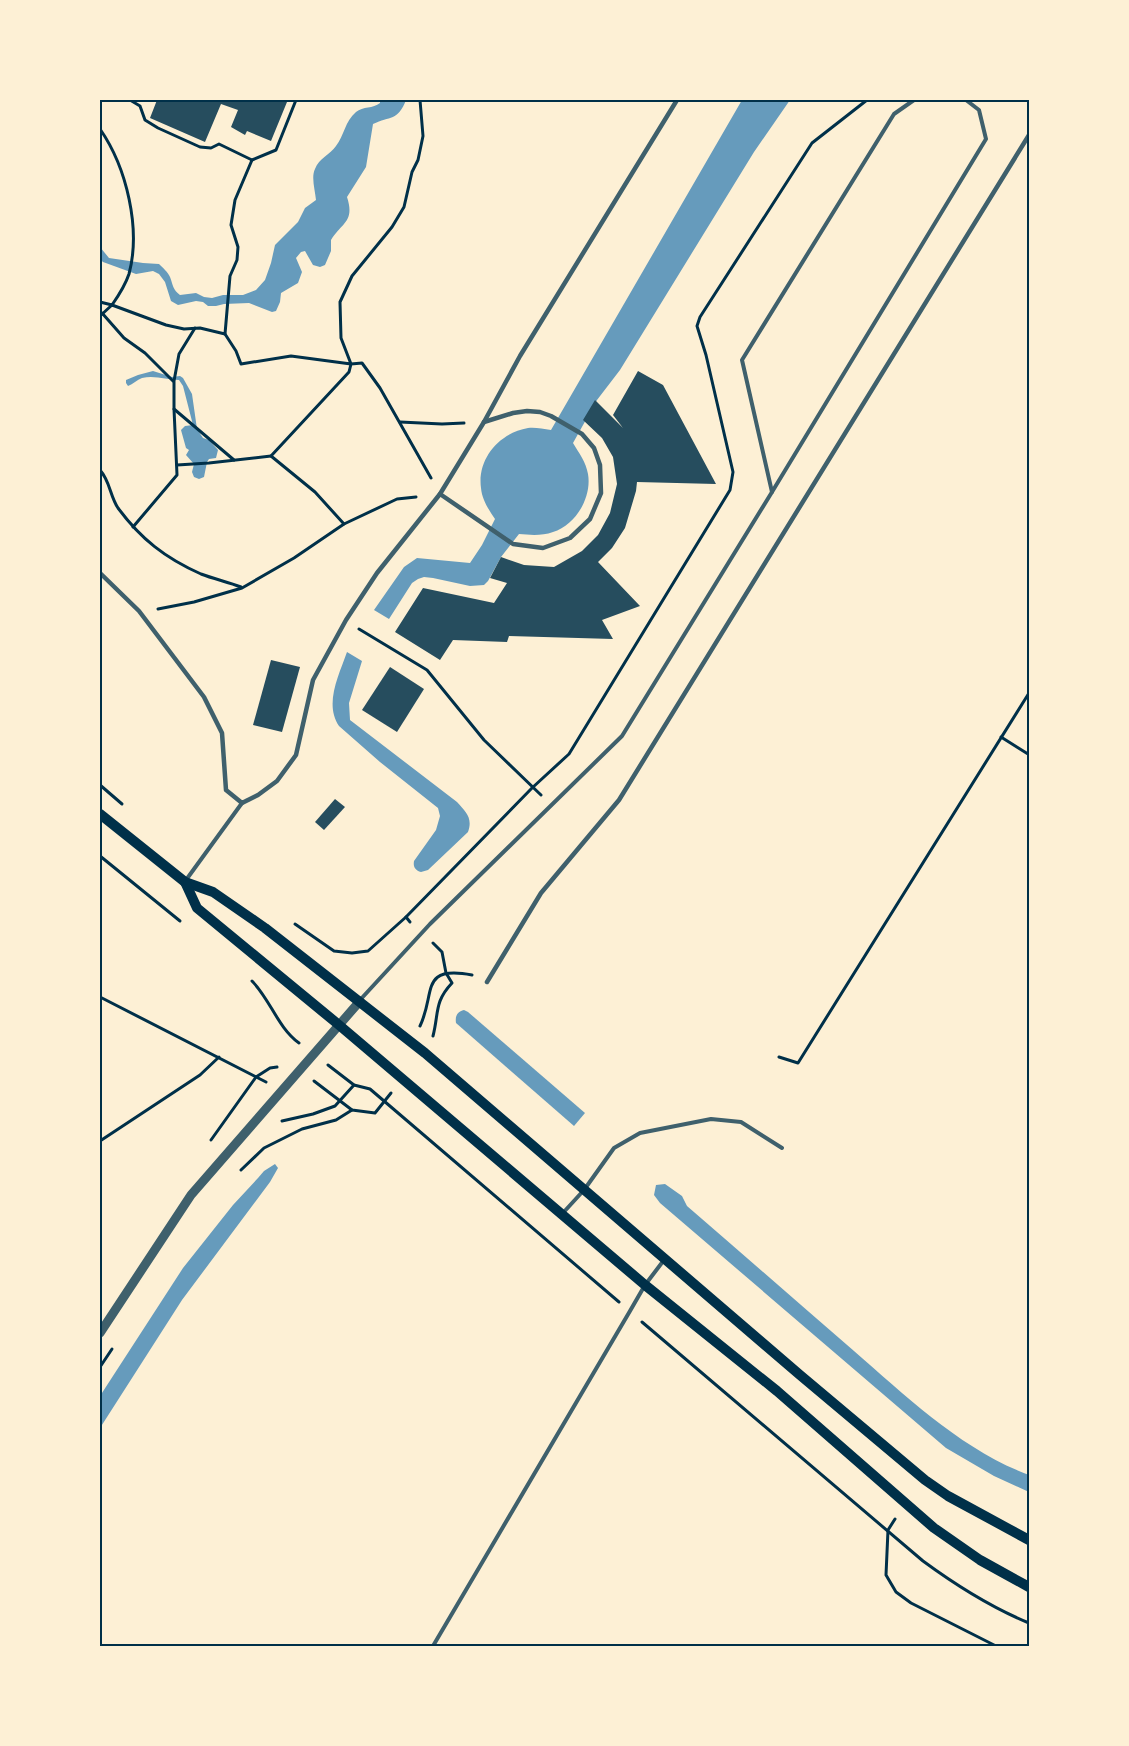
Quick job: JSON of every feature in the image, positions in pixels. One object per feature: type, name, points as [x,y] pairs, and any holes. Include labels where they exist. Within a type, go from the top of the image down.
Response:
[{"type":"main road","points":[[100,814],[185,882],[213,892],[265,928],[425,1053],[925,1480],[948,1496],[1029,1540]]},
{"type":"main road","points":[[185,882],[197,908],[339,1024],[646,1285],[777,1391],[934,1528],[980,1560],[1029,1587]]},
{"type":"street","points":[[100,573],[139,611],[204,697],[222,733],[226,790],[242,803],[258,795],[277,781],[296,755],[313,680],[346,620],[377,573],[440,494],[484,422],[520,356],[677,100]]},
{"type":"street","points":[[487,982],[541,893],[619,800],[1029,135]]},
{"type":"street","points":[[440,494],[513,544],[543,548],[570,538],[590,519],[600,493],[600,464],[594,448],[582,434],[551,416],[540,412],[527,411],[484,422]]},
{"type":"street","points":[[100,1333],[191,1196],[360,1001]]},
{"type":"lane","points":[[772,492],[742,360],[894,114],[914,100]]},
{"type":"lane","points":[[360,1001],[422,933],[622,736],[986,139],[980,110],[966,100]]},
{"type":"lane","points":[[185,882],[242,803]]},
{"type":"lane","points":[[562,1214],[584,1190],[614,1148],[640,1133],[711,1120],[741,1122],[782,1148]]},
{"type":"lane","points":[[433,1646],[630,1311],[665,1259]]},
{"type":"path","points":[[130,100],[140,106],[145,120],[166,132],[200,147],[212,148],[219,144],[252,160]]},
{"type":"path","points":[[139,611],[194,602],[242,588],[294,558],[344,524],[397,500],[440,494],[380,388],[362,363],[351,364],[292,356],[241,364],[236,351],[224,334],[230,276],[237,260],[238,247],[231,225],[235,200],[252,160],[276,150],[296,100]]},
{"type":"path","points":[[177,464],[209,463],[271,456],[349,372],[351,364],[341,338],[340,302],[352,276],[392,227],[404,207],[423,136],[420,100]]},
{"type":"path","points":[[288,918],[334,951],[352,953],[368,951],[406,917],[532,788],[569,754],[730,490],[733,472],[706,356],[697,326],[700,317],[812,144],[867,100]]},
{"type":"path","points":[[100,129],[123,176],[133,224],[132,258],[129,275],[124,288],[112,305],[101,314],[124,338],[145,353],[174,382]]},
{"type":"path","points":[[100,302],[166,325],[224,334]]},
{"type":"path","points":[[133,527],[177,475],[174,382],[179,354],[195,328]]},
{"type":"path","points":[[174,409],[234,460]]},
{"type":"path","points":[[400,422],[442,424],[484,422]]},
{"type":"path","points":[[271,456],[315,492],[344,524]]},
{"type":"path","points":[[100,470],[106,476],[116,505],[133,527],[148,542],[172,560],[202,574],[242,588]]},
{"type":"path","points":[[346,620],[427,670],[484,740],[551,806]]},
{"type":"path","points":[[779,1057],[798,1063],[1029,692]]},
{"type":"path","points":[[1001,738],[1028,754]]},
{"type":"path","points":[[100,856],[187,926]]},
{"type":"path","points":[[406,917],[442,952],[446,973],[452,984],[444,992],[438,1006],[432,1041],[425,1053]]},
{"type":"path","points":[[411,1042],[422,1024],[432,983],[446,973],[455,972],[474,976],[487,982]]},
{"type":"path","points":[[246,976],[260,989],[289,1036],[354,1084],[370,1089],[923,1561],[955,1585],[1004,1613],[1029,1623]]},
{"type":"path","points":[[100,997],[256,1077],[270,1068],[293,1065],[352,1110],[375,1113],[403,1079]]},
{"type":"path","points":[[100,1140],[200,1075],[219,1057]]},
{"type":"path","points":[[370,1089],[389,1067]]},
{"type":"path","points":[[280,1122],[328,1110],[336,1106],[354,1084]]},
{"type":"path","points":[[235,1175],[264,1148],[302,1129],[336,1120],[352,1110]]},
{"type":"path","points":[[100,1367],[116,1342]]},
{"type":"path","points":[[888,1530],[886,1575],[896,1592],[910,1603],[996,1646]]},
{"type":"water","points":[[380,100],[406,100],[397,115],[373,124],[366,167],[347,197],[349,205],[348,217],[331,240],[331,251],[325,265],[320,267],[313,265],[305,251],[301,252],[296,258],[302,272],[298,283],[281,293],[276,311],[272,312],[249,303],[208,306],[203,302],[196,301],[178,305],[171,301],[165,282],[159,274],[153,271],[136,274],[103,262],[100,259],[100,247],[109,258],[159,264],[168,273],[175,289],[180,295],[196,293],[212,298],[223,295],[243,295],[256,290],[265,280],[275,245],[298,222],[305,208],[316,200],[313,176],[317,165],[336,146],[352,116],[359,110],[377,105],[380,103]]},
{"type":"water","points":[[742,100],[790,100],[754,152],[620,370],[597,400],[573,443],[586,466],[588,474],[589,483],[581,509],[569,523],[553,532],[540,535],[519,534],[501,557],[484,585],[470,586],[424,577],[412,583],[389,619],[374,610],[404,567],[417,558],[470,563],[482,545],[495,519],[484,501],[481,488],[481,477],[486,458],[499,442],[517,431],[531,428],[551,430]]},
{"type":"water","points":[[153,371],[172,377],[180,376],[192,394],[197,429],[203,438],[209,440],[218,450],[216,458],[209,459],[207,462],[204,477],[199,479],[194,477],[192,472],[194,464],[186,455],[189,450],[186,448],[181,430],[185,426],[193,425],[183,386],[179,380],[147,377],[128,386],[126,383],[126,380]]},
{"type":"water","points":[[347,652],[362,661],[349,703],[350,720],[457,802],[466,812],[469,819],[468,832],[428,870],[421,872],[417,870],[414,867],[414,861],[436,830],[440,816],[438,808],[380,762],[339,726],[335,717],[333,708],[334,689]]},
{"type":"water","points":[[464,1010],[585,1113],[574,1126],[456,1023],[457,1015]]},
{"type":"water","points":[[275,1164],[278,1168],[270,1182],[182,1300],[100,1428],[100,1396],[183,1268],[233,1205],[264,1171]]},
{"type":"water","points":[[665,1184],[682,1196],[687,1206],[936,1421],[981,1452],[1029,1475],[1029,1492],[994,1476],[946,1448],[660,1203],[654,1195],[656,1185]]},
{"type":"building","points":[[157,100],[282,100],[287,102],[271,141],[247,131],[245,135],[231,127],[238,110],[221,104],[205,142],[150,118]]},
{"type":"building","points":[[638,371],[663,385],[716,484],[637,482],[625,528],[612,548],[598,562],[640,606],[602,620],[613,639],[509,636],[507,642],[453,640],[440,660],[395,632],[423,588],[494,603],[507,583],[490,578],[501,557],[524,565],[554,567],[582,551],[598,535],[610,513],[617,484],[613,457],[602,438],[583,420],[595,400],[623,428],[613,415]]},
{"type":"building","points":[[271,660],[300,667],[282,732],[253,725]]},
{"type":"building","points":[[390,667],[424,689],[397,732],[362,710]]},
{"type":"building","points":[[335,799],[345,807],[324,830],[315,822]]}]
